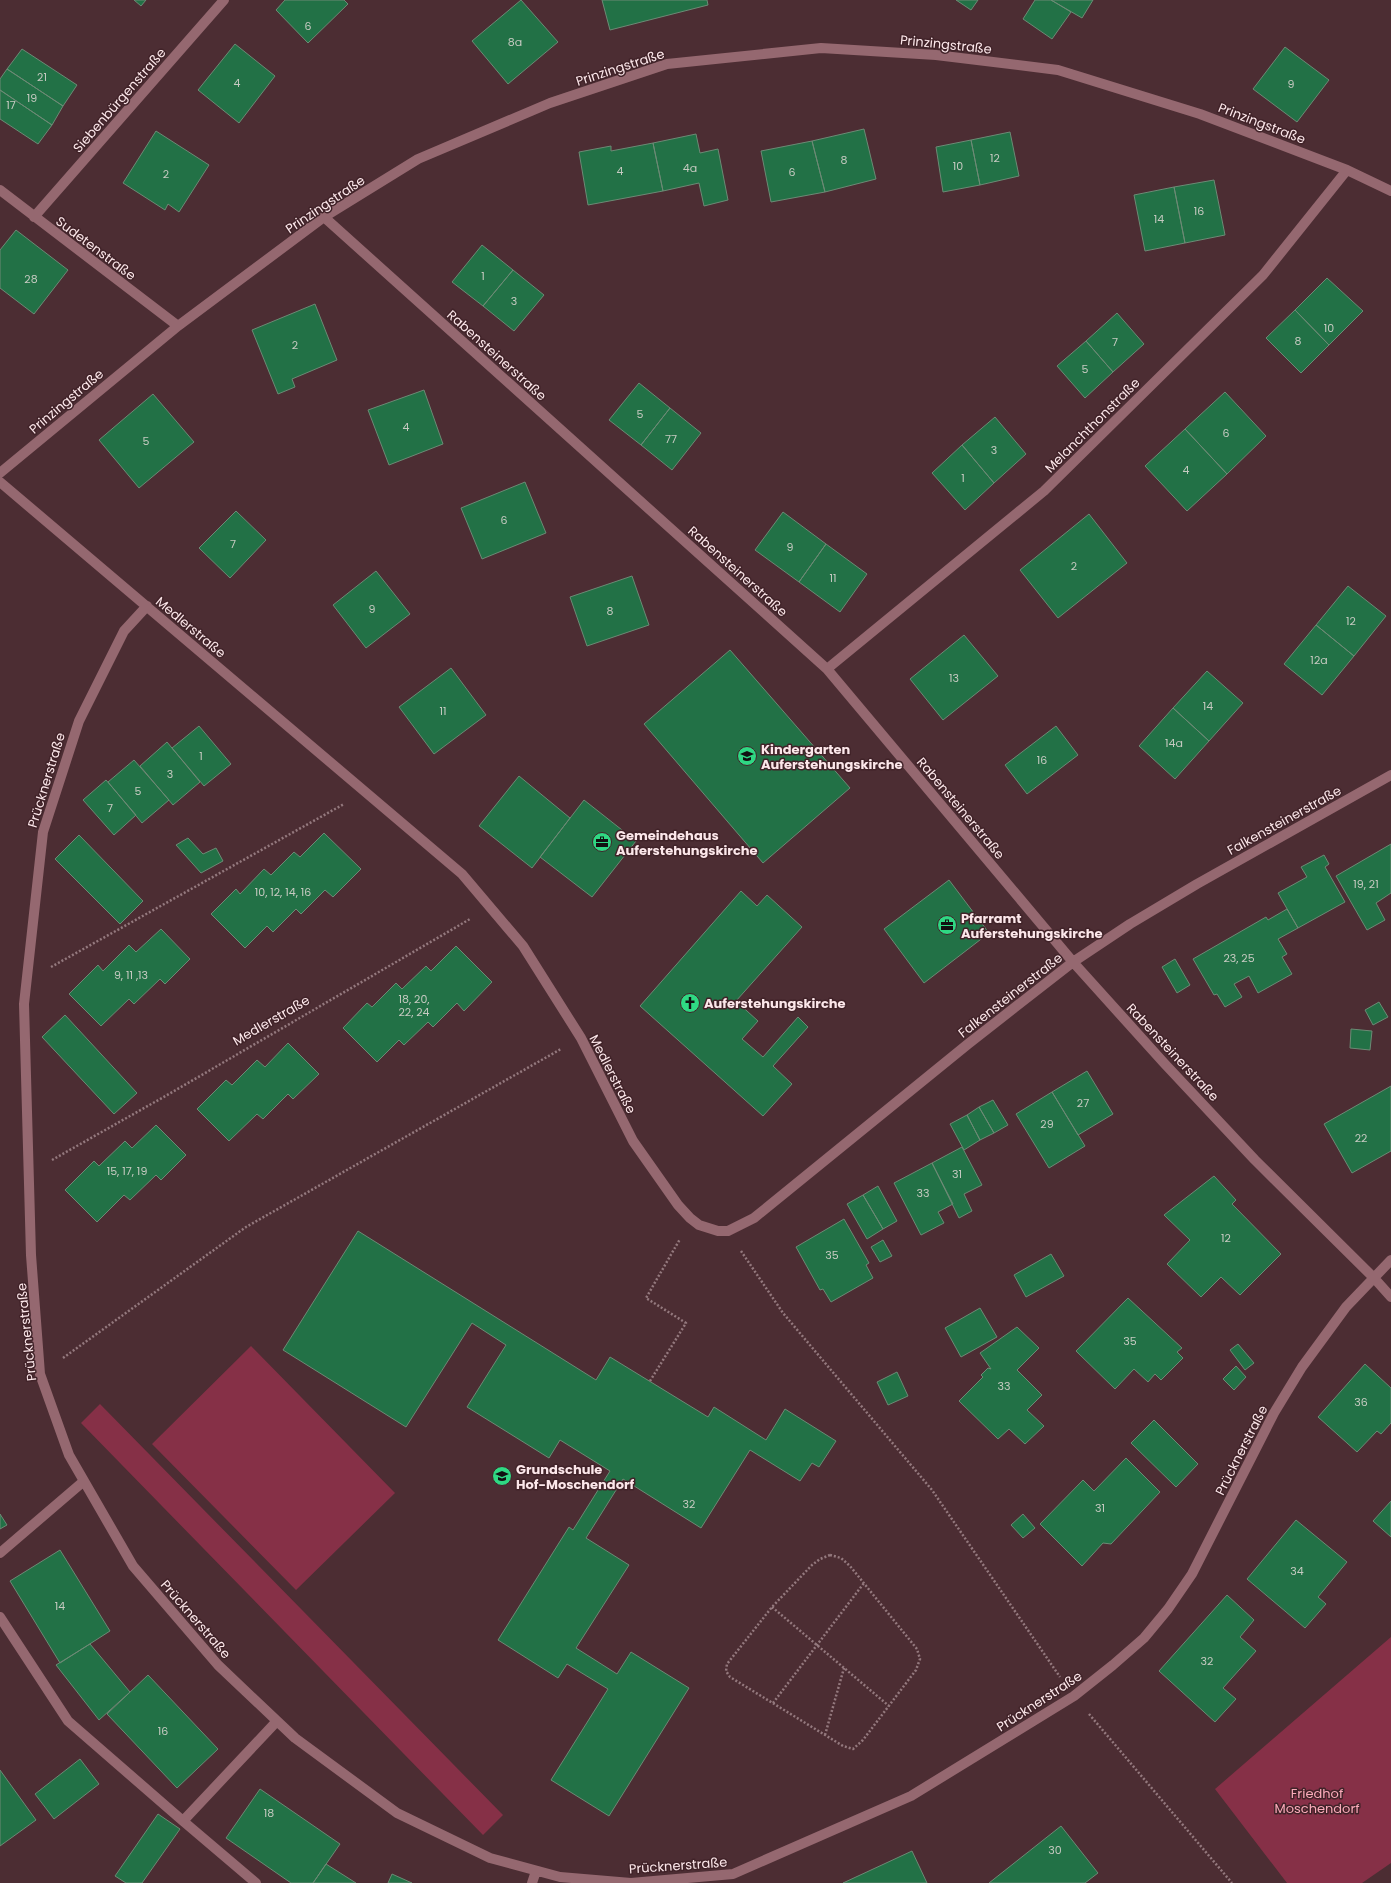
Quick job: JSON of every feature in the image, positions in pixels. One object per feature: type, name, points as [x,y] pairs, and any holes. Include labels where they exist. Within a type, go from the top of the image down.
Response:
[{"type":"street","name":"Siebenbürgenstraße","points":[[34,217],[224,0]]},
{"type":"street","name":"Prinzingstraße","points":[[0,473],[178,326],[324,217],[418,159],[565,98],[667,64],[821,48],[936,55],[1058,70],[1200,114],[1347,170],[1391,191]]},
{"type":"street","name":"Melanchthonstraße","points":[[827,669],[1044,491],[1263,275],[1347,170]]},
{"type":"street","name":"Sudetenstraße","points":[[0,190],[178,326]]},
{"type":"street","name":"Rabensteinerstraße","points":[[324,217],[827,669],[1073,962],[1164,1063],[1255,1160],[1374,1278],[1391,1297]]},
{"type":"street","name":"Medlerstraße","points":[[0,482],[462,874],[523,946],[580,1038],[633,1141],[678,1205],[699,1225],[709,1230],[728,1231]]},
{"type":"street","name":"Prücknerstraße","points":[[147,606],[124,631],[79,721],[43,832],[24,1004],[31,1255],[40,1374],[69,1456],[134,1566],[218,1665],[277,1722],[295,1738],[397,1813],[490,1858],[560,1877],[631,1882],[733,1874],[911,1796],[1074,1696],[1144,1638],[1168,1609],[1192,1574],[1274,1413],[1302,1367],[1346,1307],[1391,1260]]},
{"type":"street","name":"Falkensteinerstraße","points":[[728,1231],[754,1218],[962,1049],[1073,962],[1130,924],[1197,884],[1391,776]]},
{"type":"street","points":[[0,1553],[84,1481]]},
{"type":"street","points":[[0,1617],[68,1721],[256,1883]]},
{"type":"street","points":[[183,1821],[277,1722]]},
{"type":"street","points":[[532,1883],[536,1871]]},
{"type":"path","points":[[26,981],[365,792]]},
{"type":"path","name":"Medlerstraße","points":[[28,1172],[169,1094],[490,907]]},
{"type":"path","points":[[40,1374],[246,1227],[580,1038]]},
{"type":"path","points":[[650,1381],[686,1323],[646,1298],[675,1248],[690,1218]]},
{"type":"path","points":[[728,1231],[783,1313],[932,1490],[1074,1696],[1232,1883]]},
{"type":"path","points":[[835,1555],[841,1558],[864,1584],[919,1654],[920,1659],[916,1670],[863,1740],[853,1749],[843,1746],[730,1677],[726,1668],[772,1607],[812,1565],[825,1556],[835,1555]]},
{"type":"path","points":[[773,1703],[864,1584]]},
{"type":"path","points":[[772,1607],[889,1706]]},
{"type":"path","points":[[825,1735],[844,1668]]},
{"type":"green space","points":[[251,1346],[395,1493],[296,1590],[152,1444]]},
{"type":"green space","points":[[100,1404],[503,1815],[483,1835],[81,1423]]},
{"type":"green space","name":"Friedhof Moschendorf","points":[[1391,1637],[1391,1863],[1362,1883],[1287,1883],[1215,1789]]},
{"type":"building","points":[[134,0],[146,0],[141,6]]},
{"type":"building","points":[[285,0],[344,0],[348,4],[308,43],[276,10]]},
{"type":"building","points":[[521,0],[558,42],[508,84],[472,41]]},
{"type":"building","points":[[602,0],[707,0],[708,5],[610,30]]},
{"type":"building","points":[[956,0],[978,0],[971,10]]},
{"type":"building","points":[[1035,0],[1051,0],[1071,12],[1052,39],[1023,19]]},
{"type":"building","points":[[1051,0],[1093,0],[1082,18]]},
{"type":"building","points":[[235,44],[275,76],[239,123],[198,90]]},
{"type":"building","points":[[1285,47],[1329,80],[1297,122],[1253,89]]},
{"type":"building","points":[[22,49],[77,85],[63,106],[7,69]]},
{"type":"building","points":[[7,69],[63,106],[52,125],[0,90],[0,79]]},
{"type":"building","points":[[0,90],[52,125],[38,144],[0,119]]},
{"type":"building","points":[[864,129],[876,179],[825,192],[812,141]]},
{"type":"building","points":[[156,131],[209,165],[179,212],[168,204],[165,210],[123,183]]},
{"type":"building","points":[[1010,132],[1019,176],[980,185],[971,140]]},
{"type":"building","points":[[696,134],[700,153],[718,149],[728,200],[704,206],[699,183],[663,191],[653,143]]},
{"type":"building","points":[[971,140],[980,185],[943,192],[936,147]]},
{"type":"building","points":[[812,141],[825,192],[771,202],[761,151]]},
{"type":"building","points":[[653,143],[663,191],[588,205],[579,152],[611,146],[611,151]]},
{"type":"building","points":[[1214,180],[1225,235],[1185,243],[1174,187]]},
{"type":"building","points":[[1174,187],[1185,243],[1145,251],[1134,195]]},
{"type":"building","points":[[16,230],[68,270],[34,314],[0,288],[0,250]]},
{"type":"building","points":[[482,245],[513,270],[483,306],[452,282]]},
{"type":"building","points":[[513,270],[544,295],[514,331],[483,306]]},
{"type":"building","points":[[1327,278],[1363,311],[1329,345],[1295,310]]},
{"type":"building","points":[[315,304],[337,360],[292,379],[295,387],[278,394],[252,330]]},
{"type":"building","points":[[1295,310],[1329,345],[1301,373],[1266,338]]},
{"type":"building","points":[[1117,313],[1144,344],[1113,372],[1086,341]]},
{"type":"building","points":[[1086,341],[1113,372],[1085,398],[1057,366]]},
{"type":"building","points":[[639,383],[670,408],[641,445],[609,420]]},
{"type":"building","points":[[424,390],[443,444],[389,465],[368,410]]},
{"type":"building","points":[[1225,392],[1266,436],[1227,474],[1185,429]]},
{"type":"building","points":[[153,394],[194,442],[139,488],[99,440]]},
{"type":"building","points":[[670,408],[701,433],[672,470],[641,445]]},
{"type":"building","points":[[995,417],[1026,454],[994,483],[962,445]]},
{"type":"building","points":[[1185,429],[1227,474],[1187,511],[1145,466]]},
{"type":"building","points":[[962,445],[994,483],[965,510],[932,473]]},
{"type":"building","points":[[525,482],[546,533],[482,559],[461,508]]},
{"type":"building","points":[[236,511],[266,540],[230,578],[199,548]]},
{"type":"building","points":[[783,512],[826,544],[799,582],[755,550]]},
{"type":"building","points":[[1089,514],[1127,563],[1058,618],[1020,570]]},
{"type":"building","points":[[826,544],[867,574],[840,612],[799,582]]},
{"type":"building","points":[[376,571],[410,614],[366,648],[333,605]]},
{"type":"building","points":[[632,576],[649,625],[587,646],[570,597]]},
{"type":"building","points":[[1348,586],[1386,616],[1354,656],[1316,625]]},
{"type":"building","points":[[1316,625],[1354,656],[1322,695],[1284,664]]},
{"type":"building","points":[[964,635],[998,676],[943,720],[910,679]]},
{"type":"building","name":"Kindergarten Auferstehungskirche","points":[[730,650],[850,788],[763,863],[644,724]]},
{"type":"building","points":[[451,668],[486,715],[434,754],[399,707]]},
{"type":"building","points":[[1207,671],[1243,703],[1209,741],[1173,708]]},
{"type":"building","points":[[1173,708],[1209,741],[1175,779],[1139,746]]},
{"type":"building","points":[[199,726],[231,764],[204,786],[172,748]]},
{"type":"building","points":[[1056,726],[1078,755],[1027,794],[1005,765]]},
{"type":"building","points":[[167,742],[200,782],[173,805],[140,766]]},
{"type":"building","points":[[134,760],[169,800],[142,823],[108,782]]},
{"type":"building","points":[[519,776],[570,818],[532,868],[479,826]]},
{"type":"building","points":[[106,780],[136,815],[114,835],[83,800]]},
{"type":"building","points":[[584,800],[636,841],[592,897],[540,857]]},
{"type":"building","points":[[324,833],[361,869],[333,897],[325,890],[301,914],[296,909],[273,932],[267,926],[245,948],[211,914],[236,889],[240,894],[264,869],[271,875],[294,852],[300,857]]},
{"type":"building","points":[[79,835],[143,901],[120,924],[55,859]]},
{"type":"building","points":[[188,838],[203,854],[216,848],[223,861],[201,873],[176,845]]},
{"type":"building","points":[[1391,844],[1391,893],[1376,903],[1385,920],[1367,930],[1336,876]]},
{"type":"building","points":[[1324,855],[1329,864],[1325,867],[1345,902],[1298,928],[1278,893],[1307,877],[1301,867]]},
{"type":"building","points":[[949,880],[989,933],[924,983],[884,929]]},
{"type":"building","name":"Auferstehungskirche","points":[[741,891],[757,906],[767,895],[802,927],[736,1001],[758,1021],[742,1039],[763,1057],[798,1017],[808,1027],[773,1066],[792,1084],[763,1116],[640,1006]]},
{"type":"building","points":[[1287,909],[1298,928],[1278,939],[1287,954],[1282,957],[1292,974],[1258,993],[1249,976],[1234,984],[1242,997],[1225,1007],[1217,994],[1214,995],[1193,959],[1266,917],[1268,920]]},
{"type":"building","points":[[161,929],[190,959],[165,984],[160,979],[134,1004],[129,999],[101,1026],[69,994],[98,965],[103,971],[129,945],[136,952]]},
{"type":"building","points":[[456,946],[492,982],[464,1011],[457,1003],[433,1027],[428,1022],[404,1045],[399,1040],[377,1062],[343,1028],[367,1003],[372,1007],[396,983],[402,989],[426,966],[431,971]]},
{"type":"building","points":[[1175,959],[1190,985],[1177,993],[1162,967]]},
{"type":"building","points":[[1379,1002],[1388,1017],[1373,1025],[1365,1010]]},
{"type":"building","points":[[65,1015],[137,1093],[114,1114],[42,1037]]},
{"type":"building","points":[[1351,1029],[1372,1031],[1370,1050],[1350,1048]]},
{"type":"building","points":[[288,1043],[319,1074],[293,1099],[288,1094],[263,1119],[257,1114],[229,1141],[197,1109],[226,1080],[232,1085],[257,1060],[265,1067]]},
{"type":"building","points":[[1087,1071],[1113,1114],[1078,1135],[1052,1092]]},
{"type":"building","points":[[1391,1086],[1391,1151],[1352,1173],[1324,1124]]},
{"type":"building","points":[[1052,1092],[1085,1146],[1049,1168],[1016,1114]]},
{"type":"building","points":[[993,1100],[1008,1125],[994,1133],[979,1107]]},
{"type":"building","points":[[979,1107],[994,1133],[980,1140],[967,1115]]},
{"type":"building","points":[[967,1115],[980,1140],[964,1150],[950,1124]]},
{"type":"building","points":[[156,1125],[186,1155],[161,1180],[156,1175],[130,1200],[124,1195],[97,1222],[65,1190],[94,1161],[99,1166],[125,1141],[132,1148]]},
{"type":"building","points":[[962,1147],[982,1185],[964,1194],[972,1211],[959,1218],[932,1163]]},
{"type":"building","points":[[932,1163],[953,1204],[938,1212],[944,1223],[921,1235],[894,1183]]},
{"type":"building","points":[[1214,1176],[1236,1200],[1232,1204],[1281,1254],[1240,1295],[1221,1277],[1201,1297],[1167,1264],[1190,1240],[1164,1215]]},
{"type":"building","points":[[878,1186],[897,1221],[883,1229],[863,1195]]},
{"type":"building","points":[[863,1195],[883,1229],[867,1239],[847,1204]]},
{"type":"building","points":[[844,1219],[869,1263],[866,1265],[873,1278],[831,1302],[823,1289],[820,1290],[796,1247]]},
{"type":"building","name":"Grundschule Hof-Moschendorf","points":[[358,1231],[596,1380],[610,1357],[708,1417],[714,1407],[766,1440],[785,1409],[836,1441],[819,1467],[812,1463],[800,1481],[750,1450],[701,1528],[623,1479],[586,1538],[629,1565],[576,1648],[617,1674],[631,1652],[689,1688],[609,1816],[551,1780],[608,1689],[567,1664],[558,1678],[498,1640],[569,1527],[573,1530],[610,1471],[560,1440],[549,1458],[467,1407],[506,1345],[472,1323],[406,1427],[283,1350]]},
{"type":"building","points":[[883,1240],[892,1256],[880,1262],[871,1247]]},
{"type":"building","points":[[1051,1254],[1064,1276],[1026,1297],[1014,1275]]},
{"type":"building","points":[[1128,1298],[1182,1348],[1177,1352],[1183,1358],[1161,1380],[1155,1374],[1148,1382],[1134,1369],[1115,1389],[1076,1351]]},
{"type":"building","points":[[980,1308],[997,1337],[961,1357],[945,1328]]},
{"type":"building","points":[[1017,1327],[1039,1348],[1017,1370],[1042,1395],[1027,1410],[1044,1426],[1025,1444],[1009,1429],[998,1439],[959,1401],[983,1377],[981,1375],[988,1368],[991,1369],[980,1353]]},
{"type":"building","points":[[1238,1344],[1254,1363],[1245,1370],[1230,1350]]},
{"type":"building","points":[[1365,1364],[1391,1388],[1391,1423],[1381,1434],[1377,1431],[1357,1452],[1318,1417]]},
{"type":"building","points":[[1236,1366],[1246,1377],[1234,1390],[1223,1379]]},
{"type":"building","points":[[897,1372],[908,1396],[888,1405],[877,1382]]},
{"type":"building","points":[[1154,1420],[1198,1464],[1176,1487],[1131,1443]]},
{"type":"building","points":[[1126,1458],[1160,1492],[1111,1544],[1103,1543],[1082,1566],[1040,1524],[1083,1480],[1094,1491]]},
{"type":"building","points":[[1391,1501],[1391,1537],[1373,1521]]},
{"type":"building","points":[[0,1514],[7,1525],[0,1529]]},
{"type":"building","points":[[1023,1514],[1035,1528],[1023,1538],[1011,1525]]},
{"type":"building","points":[[1296,1520],[1347,1562],[1318,1597],[1326,1604],[1305,1628],[1247,1579]]},
{"type":"building","points":[[60,1550],[110,1631],[60,1663],[10,1581]]},
{"type":"building","points":[[1227,1595],[1254,1620],[1240,1637],[1256,1651],[1223,1688],[1236,1699],[1215,1722],[1159,1671]]},
{"type":"building","points":[[90,1644],[130,1692],[99,1720],[56,1665]]},
{"type":"building","points":[[148,1675],[218,1749],[177,1788],[107,1714]]},
{"type":"building","points":[[80,1759],[99,1784],[54,1819],[35,1794]]},
{"type":"building","points":[[0,1770],[36,1820],[0,1846]]},
{"type":"building","points":[[260,1789],[340,1844],[313,1883],[291,1883],[226,1838]]},
{"type":"building","points":[[158,1814],[180,1829],[142,1883],[126,1883],[115,1876]]},
{"type":"building","points":[[1061,1826],[1098,1873],[1085,1883],[989,1883]]},
{"type":"building","points":[[912,1851],[927,1883],[843,1883]]},
{"type":"building","points":[[326,1864],[356,1883],[313,1883]]},
{"type":"building","points":[[392,1874],[412,1883],[388,1883]]},
{"type":"place","name":"Kindergarten Auferstehungskirche","points":[[747,756]]},
{"type":"place","name":"Gemeindehaus Auferstehungskirche","points":[[602,842]]},
{"type":"place","name":"Pfarramt Auferstehungskirche","points":[[947,925]]},
{"type":"place","name":"Auferstehungskirche","points":[[690,1003]]},
{"type":"place","name":"Grundschule Hof-Moschendorf","points":[[502,1476]]}]
